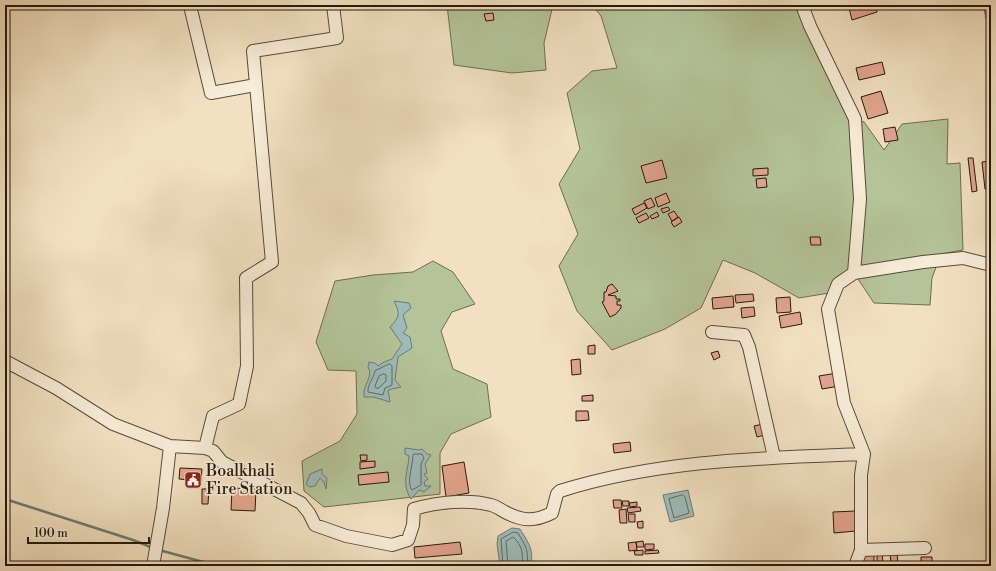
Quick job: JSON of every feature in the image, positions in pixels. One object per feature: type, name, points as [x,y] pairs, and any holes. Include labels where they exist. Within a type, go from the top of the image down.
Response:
[{"type":"street","points":[[205,448],[213,416],[238,404],[247,366],[246,278],[272,262],[253,52],[337,38],[333,5]]},
{"type":"street","points":[[802,5],[810,26],[855,119],[860,199],[854,272]]},
{"type":"street","points":[[191,10],[211,94],[256,84]]},
{"type":"street","points":[[855,566],[861,550],[861,475],[864,454],[844,403],[828,309],[838,284],[854,272],[923,262],[963,258],[991,265]]},
{"type":"street","points":[[712,332],[744,336],[749,347],[774,457]]},
{"type":"street","points":[[5,361],[56,388],[112,424],[170,446],[205,448],[213,451],[222,462],[301,503],[309,513],[315,525],[346,536],[392,545],[408,540],[413,525],[414,509],[426,505],[470,502],[492,505],[516,518],[530,521],[540,519],[552,513],[557,494],[560,490],[636,472],[665,467],[774,457],[864,454]]},
{"type":"street","points":[[153,566],[163,508],[170,446]]},
{"type":"street","points":[[861,550],[925,548]]},
{"type":"green space","points":[[447,5],[553,5],[544,43],[546,70],[512,73],[454,65]]},
{"type":"green space","points":[[592,5],[807,5],[855,119],[864,122],[884,150],[902,124],[948,119],[947,164],[960,163],[963,250],[941,254],[932,278],[930,305],[874,303],[854,273],[835,292],[799,298],[755,273],[723,260],[701,308],[665,329],[612,350],[577,311],[559,266],[578,234],[559,184],[580,149],[567,93],[592,71],[617,68],[601,16]]},
{"type":"green space","points":[[433,261],[453,272],[475,304],[452,312],[441,331],[453,369],[487,384],[491,417],[451,434],[440,453],[440,494],[324,507],[304,491],[302,461],[340,441],[357,414],[356,371],[328,370],[316,342],[335,281],[373,275],[413,272]]},
{"type":"water","points":[[983,5],[991,5],[991,40]]},
{"type":"water","points":[[394,301],[409,303],[411,308],[403,315],[407,328],[403,333],[410,337],[412,348],[398,357],[395,380],[401,387],[388,390],[390,402],[374,397],[364,397],[364,392],[370,374],[368,367],[369,362],[375,363],[378,366],[392,359],[402,344],[390,327],[398,315]]},
{"type":"water","points":[[405,448],[422,449],[427,454],[431,455],[425,464],[427,473],[424,474],[428,479],[424,482],[425,486],[431,486],[424,492],[419,490],[411,499],[406,488],[409,456],[405,454]]},
{"type":"water","points":[[322,469],[322,474],[327,478],[326,489],[324,482],[320,478],[315,486],[310,487],[306,484],[310,474]]},
{"type":"water","points":[[688,490],[694,516],[670,522],[663,495]]},
{"type":"water","points":[[512,528],[520,529],[528,542],[532,556],[530,566],[500,566],[497,544],[498,536]]},
{"type":"building","points":[[633,5],[644,5],[645,8],[633,9]]},
{"type":"building","points":[[860,5],[875,5],[877,12],[852,20],[849,8]]},
{"type":"building","points":[[493,13],[494,20],[486,21],[484,14]]},
{"type":"building","points":[[882,62],[885,74],[859,80],[856,68]]},
{"type":"building","points":[[881,91],[888,113],[868,119],[861,97]]},
{"type":"building","points":[[895,127],[898,140],[885,142],[883,129]]},
{"type":"building","points":[[968,158],[973,158],[977,191],[972,192]]},
{"type":"building","points":[[662,160],[667,178],[646,183],[641,166]]},
{"type":"building","points":[[991,161],[991,188],[985,189],[982,162]]},
{"type":"building","points":[[768,168],[768,175],[753,176],[753,169]]},
{"type":"building","points":[[766,178],[767,187],[757,188],[756,179]]},
{"type":"building","points":[[666,193],[670,202],[658,207],[655,198]]},
{"type":"building","points":[[651,198],[655,206],[648,209],[644,201]]},
{"type":"building","points":[[644,203],[647,208],[635,215],[632,209]]},
{"type":"building","points":[[668,207],[670,210],[663,213],[661,209]]},
{"type":"building","points":[[674,211],[678,217],[672,221],[668,214]]},
{"type":"building","points":[[657,212],[659,216],[652,219],[650,216]]},
{"type":"building","points":[[646,213],[649,218],[639,223],[636,218]]},
{"type":"building","points":[[679,217],[682,222],[674,227],[671,222]]},
{"type":"building","points":[[810,237],[820,237],[821,245],[811,245]]},
{"type":"building","points":[[612,284],[618,291],[608,295],[616,296],[616,299],[620,299],[620,301],[617,301],[617,305],[621,305],[621,308],[616,314],[610,317],[602,302],[604,301],[604,292],[606,292],[608,286]]},
{"type":"building","points":[[753,294],[754,301],[736,303],[735,295]]},
{"type":"building","points":[[733,296],[734,307],[713,309],[712,298]]},
{"type":"building","points":[[790,297],[791,312],[777,313],[776,298]]},
{"type":"building","points":[[754,307],[755,316],[742,318],[741,308]]},
{"type":"building","points":[[800,312],[802,324],[781,328],[779,316]]},
{"type":"building","points":[[595,345],[595,354],[588,354],[588,346]]},
{"type":"building","points":[[718,351],[720,357],[714,360],[711,353]]},
{"type":"building","points":[[580,359],[581,374],[572,375],[571,360]]},
{"type":"building","points":[[837,373],[839,386],[822,389],[819,376]]},
{"type":"building","points":[[593,395],[593,401],[582,401],[582,396]]},
{"type":"building","points":[[576,411],[588,411],[589,420],[576,421]]},
{"type":"building","points":[[763,424],[765,435],[757,437],[754,426]]},
{"type":"building","points":[[630,442],[631,451],[614,453],[613,444]]},
{"type":"building","points":[[360,455],[367,455],[367,460],[361,461]]},
{"type":"building","points":[[375,461],[375,467],[360,469],[360,462]]},
{"type":"building","points":[[464,462],[469,493],[446,497],[442,466]]},
{"type":"building","points":[[180,468],[202,469],[201,481],[179,479]]},
{"type":"building","points":[[388,472],[389,482],[359,485],[358,475]]},
{"type":"building","points":[[232,488],[256,489],[255,511],[231,510]]},
{"type":"building","points":[[202,489],[209,489],[208,504],[202,504]]},
{"type":"building","points":[[613,500],[621,500],[622,508],[614,508]]},
{"type":"building","points":[[622,501],[629,501],[629,506],[623,506]]},
{"type":"building","points":[[637,502],[637,506],[630,507],[629,503]]},
{"type":"building","points":[[640,507],[641,511],[628,513],[627,508]]},
{"type":"building","points":[[626,509],[627,523],[620,523],[619,510]]},
{"type":"building","points":[[855,511],[856,531],[834,533],[833,512]]},
{"type":"building","points":[[628,514],[635,514],[635,522],[629,522]]},
{"type":"building","points":[[643,521],[643,528],[638,528],[637,522]]},
{"type":"building","points":[[643,541],[644,547],[637,547],[636,542]]},
{"type":"building","points":[[460,542],[462,554],[415,558],[414,547]]},
{"type":"building","points":[[636,542],[637,550],[629,551],[628,543]]},
{"type":"building","points":[[645,544],[654,544],[654,549],[645,550]]},
{"type":"building","points":[[643,550],[643,555],[635,555],[634,551]]},
{"type":"building","points":[[658,550],[659,553],[645,554],[645,551]]},
{"type":"building","points":[[877,552],[882,552],[883,563],[877,563]]},
{"type":"building","points":[[890,553],[897,553],[898,563],[891,564]]},
{"type":"building","points":[[874,554],[874,562],[860,563],[860,555]]},
{"type":"building","points":[[921,557],[932,557],[932,564],[921,565]]},
{"type":"waterway","points":[[5,499],[133,540],[153,548]]},
{"type":"waterway","points":[[159,550],[218,566]]},
{"type":"place","name":"Boalkhali Fire Station","points":[[193,480]]}]
